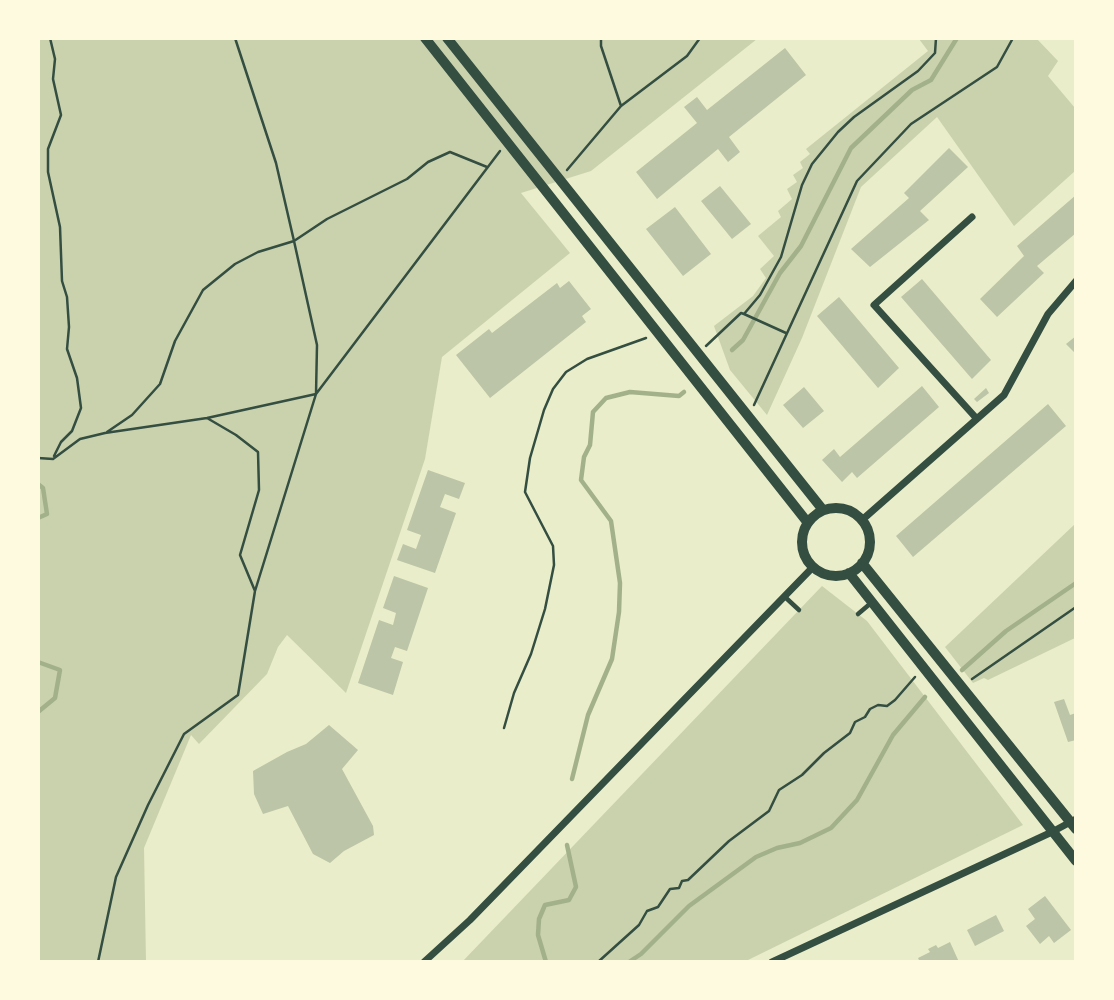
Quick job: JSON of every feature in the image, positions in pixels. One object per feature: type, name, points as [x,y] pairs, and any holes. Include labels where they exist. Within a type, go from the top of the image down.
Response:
[{"type":"main road","points":[[425,38],[808,523]]},
{"type":"main road","points":[[447,38],[558,181],[823,510]]},
{"type":"main road","points":[[844,509],[862,520],[869,537],[869,546],[862,563],[849,573],[830,575],[813,567],[806,557],[802,546],[803,534],[808,523],[823,510],[844,509]]},
{"type":"main road","points":[[862,563],[1074,823]]},
{"type":"main road","points":[[849,573],[1076,861]]},
{"type":"street","points":[[972,217],[874,305],[977,419]]},
{"type":"street","points":[[862,520],[1004,395],[1048,314],[1075,283]]},
{"type":"street","points":[[424,961],[470,920],[813,567]]},
{"type":"street","points":[[772,961],[1074,823]]},
{"type":"lane","points":[[784,597],[799,610]]},
{"type":"lane","points":[[858,614],[871,603]]},
{"type":"path","points":[[50,38],[55,59],[53,79],[61,115],[48,149],[48,172],[60,227],[62,281],[67,297],[69,327],[67,349],[77,378],[81,408],[72,431],[61,442],[53,459]]},
{"type":"path","points":[[98,961],[116,877],[184,734],[238,695],[255,591],[316,394],[317,345],[294,241],[276,163],[235,38]]},
{"type":"path","points":[[601,38],[601,46],[621,106]]},
{"type":"path","points":[[558,181],[621,106],[687,56],[700,38]]},
{"type":"path","points":[[744,314],[760,295],[781,257],[802,185],[812,164],[854,117],[918,71],[935,53],[936,38]]},
{"type":"path","points":[[752,408],[857,181],[911,124],[997,67],[1013,38]]},
{"type":"path","points":[[38,458],[53,459],[80,439],[105,433],[207,418],[316,394],[507,143]]},
{"type":"path","points":[[105,433],[132,415],[160,384],[175,341],[203,290],[235,264],[258,251],[294,241],[327,219],[407,179],[428,162],[450,152],[487,167]]},
{"type":"path","points":[[704,348],[741,313],[787,333]]},
{"type":"path","points":[[504,729],[514,693],[531,654],[545,609],[554,565],[553,546],[525,492],[530,458],[544,410],[553,389],[566,372],[587,359],[649,337]]},
{"type":"path","points":[[207,418],[258,452],[259,490],[240,555],[255,591]]},
{"type":"path","points":[[962,686],[1076,607]]},
{"type":"path","points":[[598,961],[639,925],[647,911],[658,907],[670,889],[679,887],[682,881],[688,880],[729,841],[769,811],[779,790],[802,775],[850,733],[855,722],[865,717],[870,709],[878,705],[887,706],[895,700],[922,669]]},
{"type":"green space","points":[[38,39],[757,39],[591,171],[521,193],[570,253],[442,357],[425,459],[346,693],[287,635],[278,647],[267,674],[199,744],[191,735],[144,848],[146,961],[39,961]]},
{"type":"green space","points":[[919,39],[1037,39],[1058,61],[1048,76],[1075,108],[1075,171],[1014,226],[937,117],[861,187],[802,338],[767,415],[730,370],[714,326],[753,296],[766,278],[760,269],[774,256],[758,236],[781,217],[778,211],[792,199],[787,189],[797,182],[793,175],[803,168],[800,162],[810,154],[806,149],[928,51]]},
{"type":"green space","points":[[1075,524],[1075,638],[988,680],[984,678],[973,683],[945,647]]},
{"type":"green space","points":[[822,586],[867,621],[1023,825],[746,961],[462,962]]},
{"type":"building","points":[[785,48],[806,75],[729,137],[740,152],[728,162],[718,149],[657,199],[636,172],[697,123],[684,107],[697,97],[707,110]]},
{"type":"building","points":[[949,148],[968,167],[920,211],[929,220],[870,267],[851,249],[909,198],[904,193]]},
{"type":"building","points":[[720,186],[751,224],[732,239],[701,201]]},
{"type":"building","points":[[1076,195],[1076,233],[1037,266],[1044,273],[997,317],[980,299],[1024,256],[1017,246]]},
{"type":"building","points":[[675,207],[711,254],[683,276],[646,229]]},
{"type":"building","points":[[922,279],[991,360],[972,379],[901,297]]},
{"type":"building","points":[[569,281],[591,309],[582,316],[586,322],[490,398],[456,355],[489,329],[492,333],[557,283],[560,288]]},
{"type":"building","points":[[839,297],[899,368],[878,388],[817,316]]},
{"type":"building","points":[[1076,336],[1076,354],[1066,344]]},
{"type":"building","points":[[922,386],[939,407],[857,478],[852,472],[842,482],[822,460],[834,449],[840,457]]},
{"type":"building","points":[[804,387],[824,411],[803,428],[783,405]]},
{"type":"building","points":[[986,388],[989,393],[977,402],[974,399]]},
{"type":"building","points":[[1048,404],[1066,426],[913,557],[896,536]]},
{"type":"building","points":[[428,470],[465,483],[459,499],[445,494],[440,507],[456,513],[435,573],[397,560],[403,544],[416,549],[421,535],[407,530]]},
{"type":"building","points":[[394,576],[428,588],[407,651],[395,647],[391,658],[403,662],[393,695],[358,683],[379,620],[393,625],[396,613],[383,608]]},
{"type":"building","points":[[1064,699],[1070,715],[1076,713],[1076,740],[1068,742],[1054,702]]},
{"type":"building","points":[[329,725],[358,750],[342,769],[373,826],[374,835],[344,851],[330,863],[313,854],[288,806],[263,814],[254,794],[253,771],[306,744]]},
{"type":"building","points":[[1045,896],[1071,930],[1054,943],[1049,936],[1040,944],[1026,926],[1035,919],[1028,909]]},
{"type":"building","points":[[996,915],[1004,931],[975,946],[967,930]]},
{"type":"building","points":[[950,942],[959,962],[920,962],[918,958],[930,952],[928,949]]},
{"type":"waterway","points":[[732,350],[743,340],[780,273],[801,246],[851,148],[912,90],[931,80],[957,38]]},
{"type":"waterway","points":[[572,779],[588,715],[612,659],[619,612],[620,583],[611,521],[581,480],[584,457],[590,445],[593,412],[606,398],[630,392],[679,396],[684,392]]},
{"type":"waterway","points":[[38,484],[43,488],[47,514],[38,518]]},
{"type":"waterway","points":[[962,670],[1006,631],[1076,583]]},
{"type":"waterway","points":[[38,662],[60,670],[55,698],[38,712]]},
{"type":"waterway","points":[[629,962],[641,954],[689,906],[756,857],[777,848],[800,843],[831,828],[857,800],[893,735],[925,697]]},
{"type":"waterway","points":[[546,962],[538,935],[539,919],[545,905],[569,900],[576,887],[567,845]]}]
